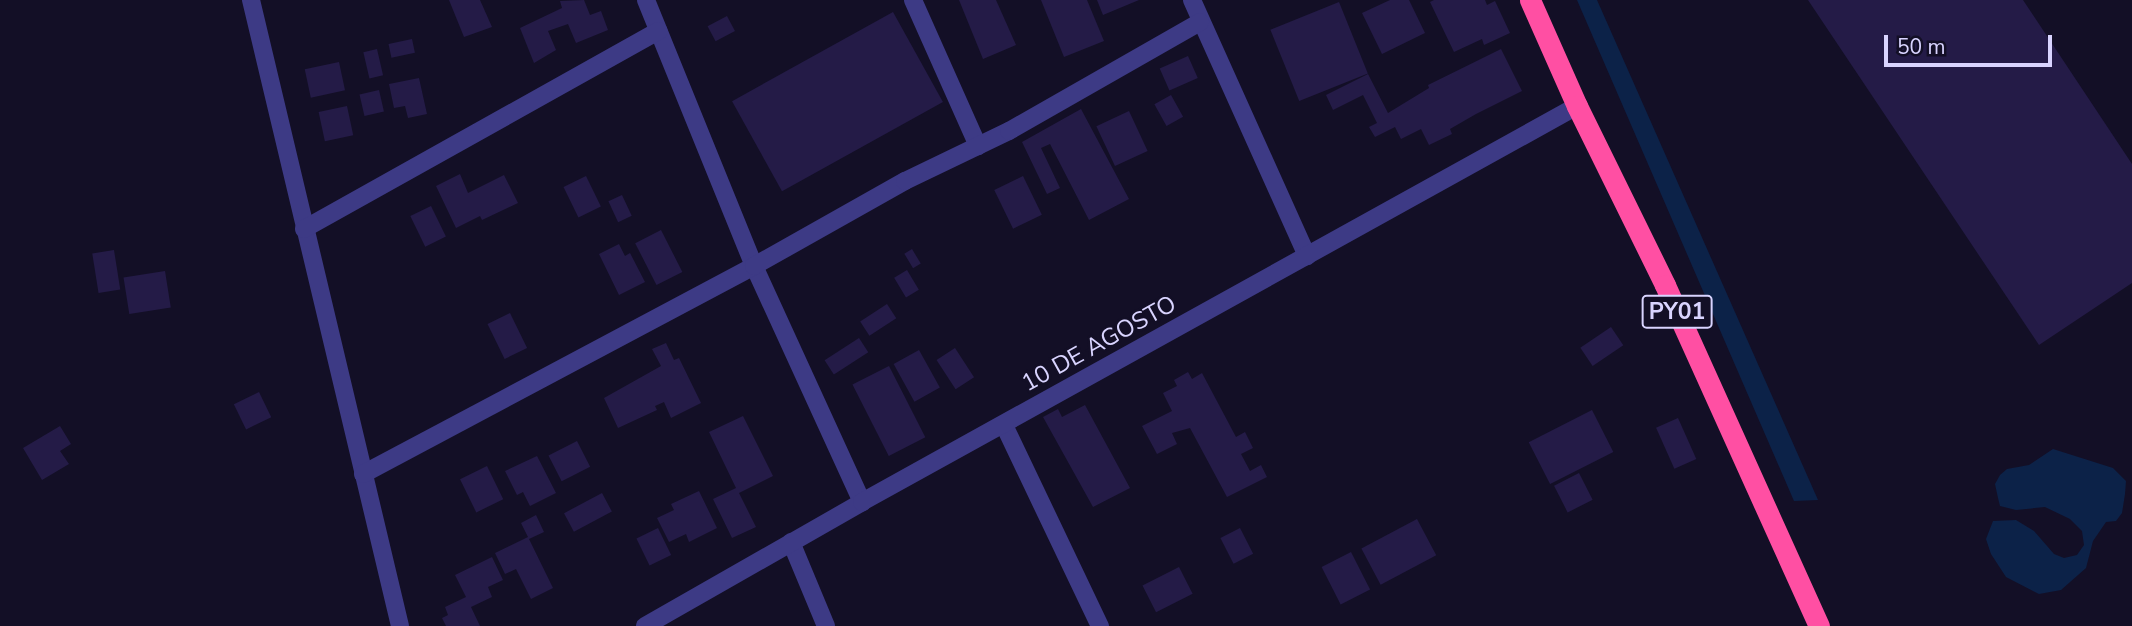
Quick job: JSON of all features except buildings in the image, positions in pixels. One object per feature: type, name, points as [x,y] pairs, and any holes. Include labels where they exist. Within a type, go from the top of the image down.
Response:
[{"type":"highway","name":"PY01","points":[[1530,0],[1577,106],[1665,285],[1819,626]]},
{"type":"street","points":[[251,0],[400,626]]},
{"type":"street","points":[[646,0],[754,266],[862,502]]},
{"type":"street","points":[[913,0],[978,146]]},
{"type":"street","points":[[1192,0],[1307,256]]},
{"type":"street","points":[[363,474],[754,266],[905,181],[978,146],[1200,22]]},
{"type":"street","points":[[304,229],[659,31]]},
{"type":"street","name":"10 DE AGOSTO","points":[[645,626],[862,502],[1577,106]]},
{"type":"street","points":[[1004,425],[1100,626]]},
{"type":"street","points":[[792,542],[827,626]]},
{"type":"water","points":[[1577,0],[1597,0],[1818,500],[1794,501]]},
{"type":"water","points":[[2053,449],[2113,468],[2126,481],[2125,494],[2122,513],[2116,521],[2106,522],[2093,541],[2086,568],[2061,590],[2039,594],[2006,577],[1991,554],[1986,539],[1993,521],[2016,520],[2034,531],[2054,554],[2064,558],[2077,555],[2084,545],[2082,531],[2070,519],[2045,507],[2016,510],[2000,506],[1998,498],[1995,484],[2000,475],[2007,469],[2029,465]]}]
